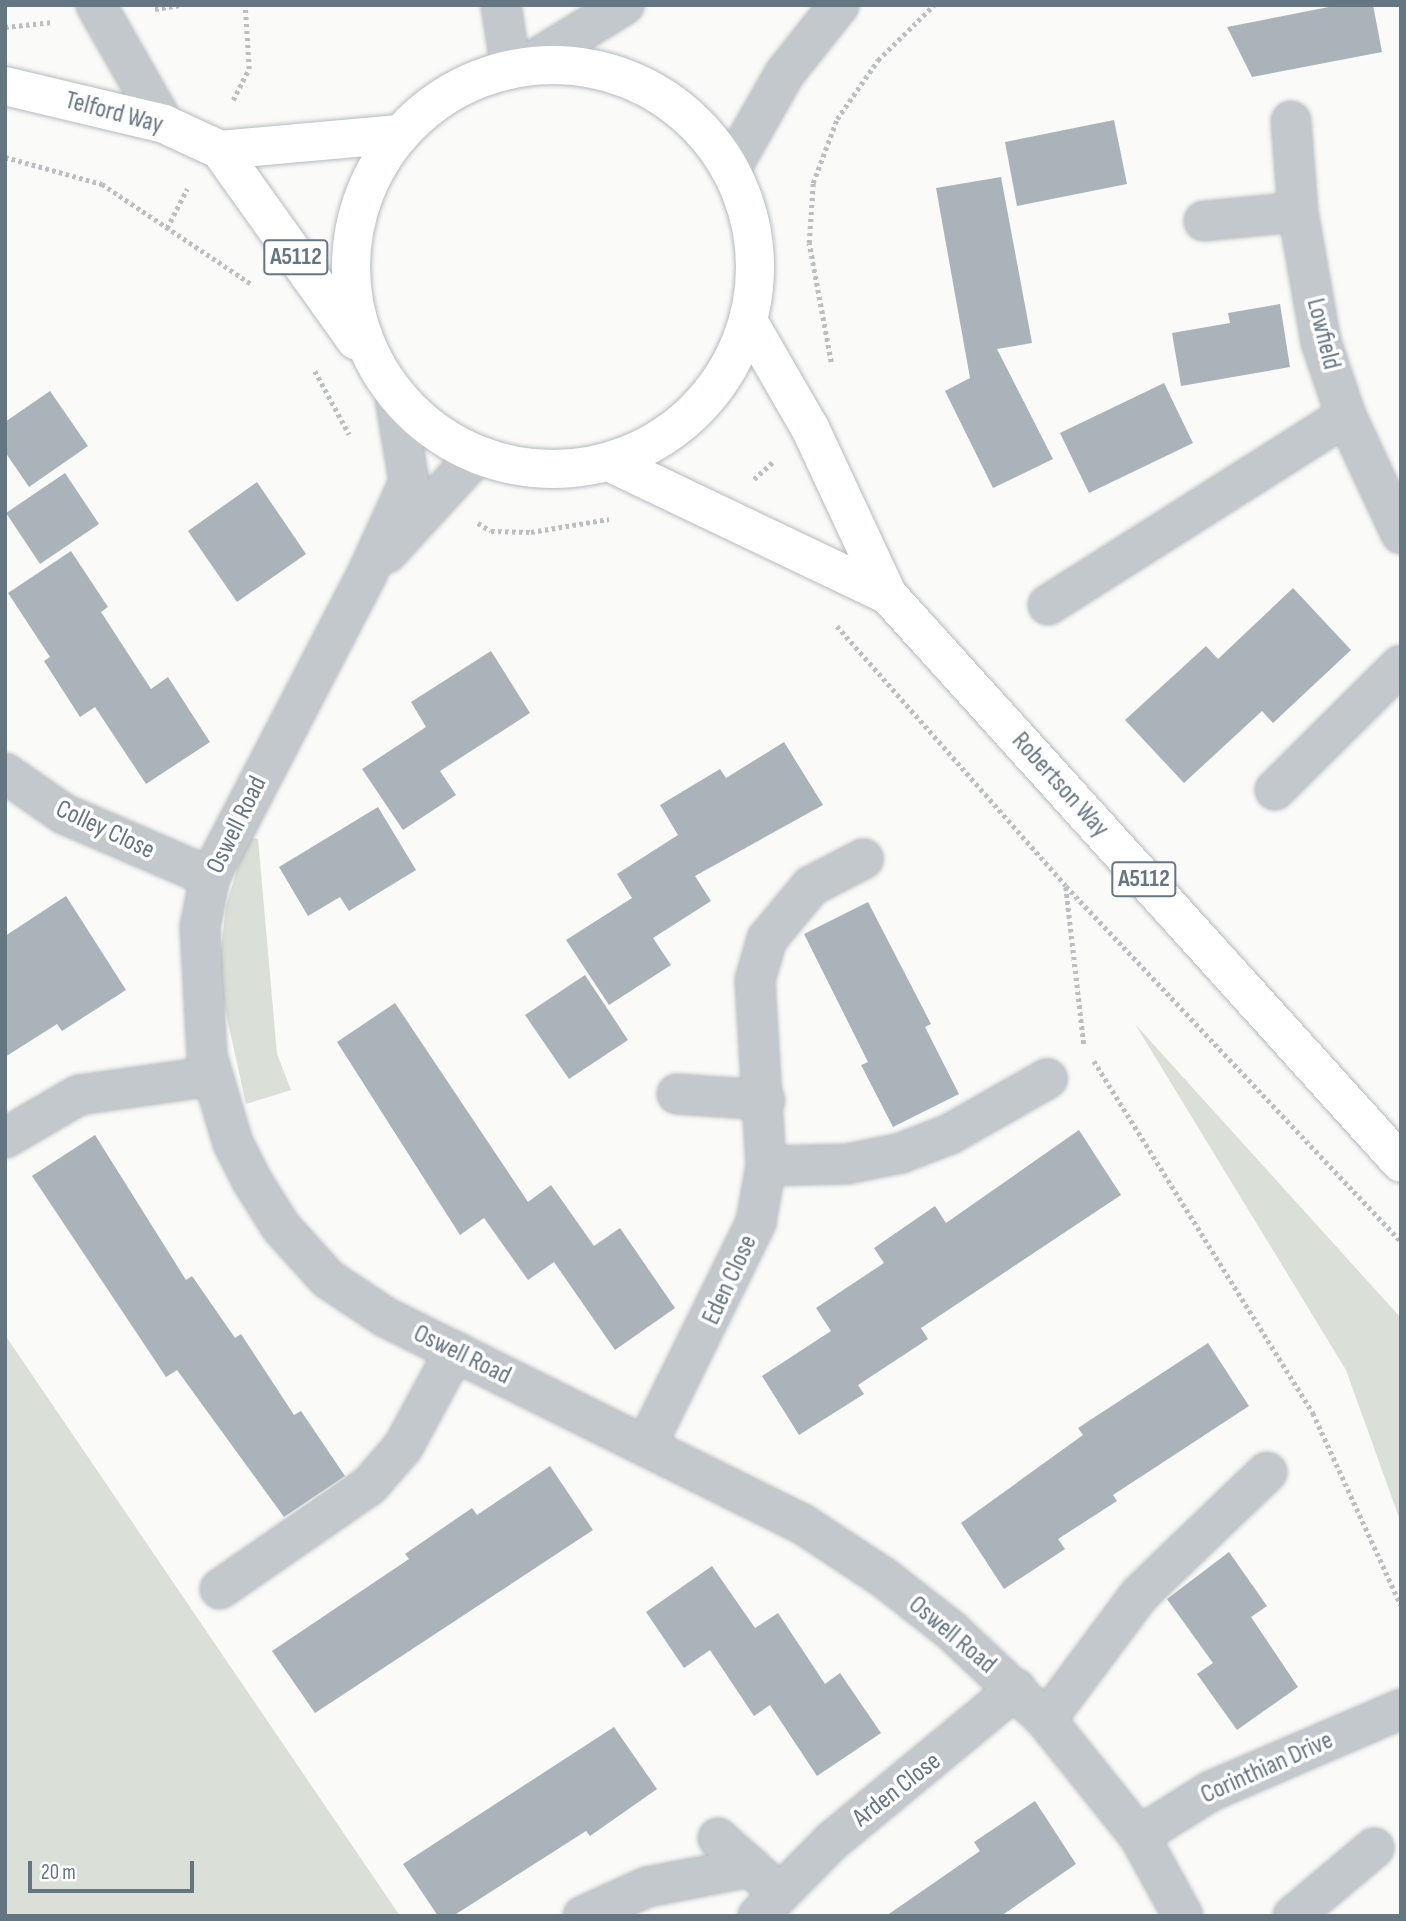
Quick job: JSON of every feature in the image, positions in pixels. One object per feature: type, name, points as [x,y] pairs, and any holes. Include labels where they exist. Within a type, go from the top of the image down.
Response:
[{"type":"main road","points":[[373,364],[350,286],[359,205],[399,134],[436,100],[480,76],[520,67],[588,66],[646,85],[695,121],[731,168],[754,231],[751,326],[682,425],[611,463]]},
{"type":"main road","name":"Telford Way","points":[[5,86],[164,124],[219,150],[396,398],[432,433],[475,457],[543,472],[611,463]]},
{"type":"main road","points":[[219,150],[399,134]]},
{"type":"main road","name":"Robertson Way","points":[[751,326],[810,428],[888,595],[1401,1163]]},
{"type":"main road","name":"Robertson Way","points":[[611,463],[888,595]]},
{"type":"street","points":[[96,5],[164,124]]},
{"type":"street","points":[[501,5],[520,67],[624,5]]},
{"type":"street","points":[[731,168],[785,73],[839,5]]},
{"type":"street","name":"Lowfield","points":[[1291,121],[1298,212],[1321,342],[1346,416],[1401,534]]},
{"type":"street","points":[[1204,221],[1298,212]]},
{"type":"street","name":"Oswell Road","points":[[396,398],[409,482],[367,574],[210,877],[200,927],[199,979],[213,1076],[233,1143],[281,1227],[328,1279],[385,1317],[815,1532],[883,1577],[1016,1689],[1046,1720],[1139,1836],[1183,1916]]},
{"type":"street","points":[[1048,605],[1346,416]]},
{"type":"street","name":"Oswell Road","points":[[367,574],[475,457]]},
{"type":"street","points":[[1275,790],[1401,665]]},
{"type":"street","name":"Colley Close","points":[[5,773],[64,814],[210,877]]},
{"type":"street","name":"Eden Close","points":[[646,1446],[742,1256],[756,1222],[766,1166],[765,1100],[755,980],[767,939],[788,907],[811,886],[863,859]]},
{"type":"street","points":[[5,1138],[79,1095],[213,1076]]},
{"type":"street","points":[[766,1166],[847,1164],[901,1153],[950,1134],[1047,1079]]},
{"type":"street","points":[[677,1094],[765,1100]]},
{"type":"street","points":[[220,1589],[369,1486],[403,1447],[455,1351]]},
{"type":"street","points":[[1046,1720],[1140,1594],[1267,1472]]},
{"type":"street","name":"Arden Close","points":[[718,1838],[751,1867],[769,1904],[832,1842],[1016,1689]]},
{"type":"street","name":"Corinthian Drive","points":[[1139,1836],[1211,1791],[1401,1709]]},
{"type":"street","points":[[1293,1916],[1374,1848]]},
{"type":"street","points":[[583,1916],[647,1887],[751,1867]]},
{"type":"path","points":[[716,513],[842,398],[824,337],[809,243],[813,183],[838,119],[864,80],[934,5]]},
{"type":"path","points":[[5,27],[12,26]]},
{"type":"path","points":[[5,157],[102,184],[245,276],[262,296]]},
{"type":"path","points":[[312,366],[351,440]]},
{"type":"path","points":[[438,500],[491,531],[531,532],[617,518]]},
{"type":"path","points":[[829,617],[1066,886],[1401,1241]]},
{"type":"path","points":[[1066,886],[1083,1043],[1313,1413],[1401,1605]]},
{"type":"shaded area","points":[[247,837],[258,839],[277,1054],[291,1090],[246,1104],[218,977],[226,906]]},
{"type":"shaded area","points":[[1135,1024],[1401,1318],[1401,1523],[1346,1370]]},
{"type":"shaded area","points":[[5,1335],[400,1916],[5,1916]]},
{"type":"building","points":[[1339,5],[1373,5],[1382,52],[1252,77],[1227,27]]},
{"type":"building","points":[[1114,120],[1127,184],[1017,206],[1005,142]]},
{"type":"building","points":[[1001,177],[1032,343],[997,349],[1053,459],[993,488],[945,391],[970,378],[936,188]]},
{"type":"building","points":[[1280,304],[1290,367],[1181,386],[1172,333],[1230,323],[1228,313]]},
{"type":"building","points":[[1164,383],[1193,443],[1089,493],[1060,433]]},
{"type":"building","points":[[50,391],[88,446],[29,487],[5,452],[5,422]]},
{"type":"building","points":[[65,473],[99,524],[40,564],[6,513]]},
{"type":"building","points":[[257,482],[306,554],[237,602],[188,531]]},
{"type":"building","points":[[71,551],[108,607],[101,612],[151,689],[168,677],[210,742],[146,784],[95,707],[80,717],[44,661],[50,657],[8,593]]},
{"type":"building","points":[[1293,588],[1351,650],[1273,723],[1262,711],[1184,783],[1125,720],[1206,646],[1218,659]]},
{"type":"building","points":[[491,651],[530,713],[440,771],[456,795],[403,830],[362,769],[426,727],[411,702]]},
{"type":"building","points":[[784,742],[823,805],[695,876],[711,901],[653,938],[671,965],[609,1005],[566,940],[632,898],[617,874],[678,835],[660,805],[720,769],[726,778]]},
{"type":"building","points":[[378,807],[416,870],[349,911],[340,897],[308,916],[279,867]]},
{"type":"building","points":[[66,896],[126,990],[62,1031],[57,1024],[5,1057],[5,936]]},
{"type":"building","points":[[868,902],[931,1024],[925,1027],[959,1094],[893,1127],[861,1065],[868,1062],[804,934]]},
{"type":"building","points":[[585,975],[628,1040],[569,1079],[525,1015]]},
{"type":"building","points":[[395,1003],[528,1202],[551,1185],[594,1246],[620,1228],[675,1308],[615,1350],[554,1262],[528,1280],[484,1218],[460,1235],[337,1042]]},
{"type":"building","points":[[1079,1130],[1121,1195],[921,1328],[928,1339],[858,1385],[864,1394],[799,1435],[762,1376],[831,1331],[816,1308],[884,1263],[874,1248],[935,1206],[946,1223]]},
{"type":"building","points":[[95,1135],[186,1280],[192,1276],[235,1338],[241,1334],[294,1415],[301,1411],[345,1476],[284,1517],[177,1370],[166,1377],[32,1176]]},
{"type":"building","points":[[1208,1343],[1249,1406],[1113,1495],[1117,1501],[1058,1539],[1065,1549],[1004,1589],[961,1523],[1083,1435],[1078,1428]]},
{"type":"building","points":[[550,1466],[593,1530],[315,1713],[272,1651],[409,1559],[405,1554],[472,1508],[477,1515]]},
{"type":"building","points":[[1229,1552],[1267,1606],[1251,1617],[1298,1687],[1237,1730],[1197,1674],[1213,1663],[1167,1599]]},
{"type":"building","points":[[712,1566],[755,1628],[778,1613],[825,1684],[840,1673],[881,1733],[817,1776],[770,1705],[754,1716],[710,1650],[684,1668],[646,1612]]},
{"type":"building","points":[[614,1727],[657,1789],[590,1836],[586,1831],[453,1916],[438,1916],[403,1864]]},
{"type":"building","points":[[1035,1801],[1076,1864],[1001,1916],[886,1916],[980,1851],[974,1842]]}]
